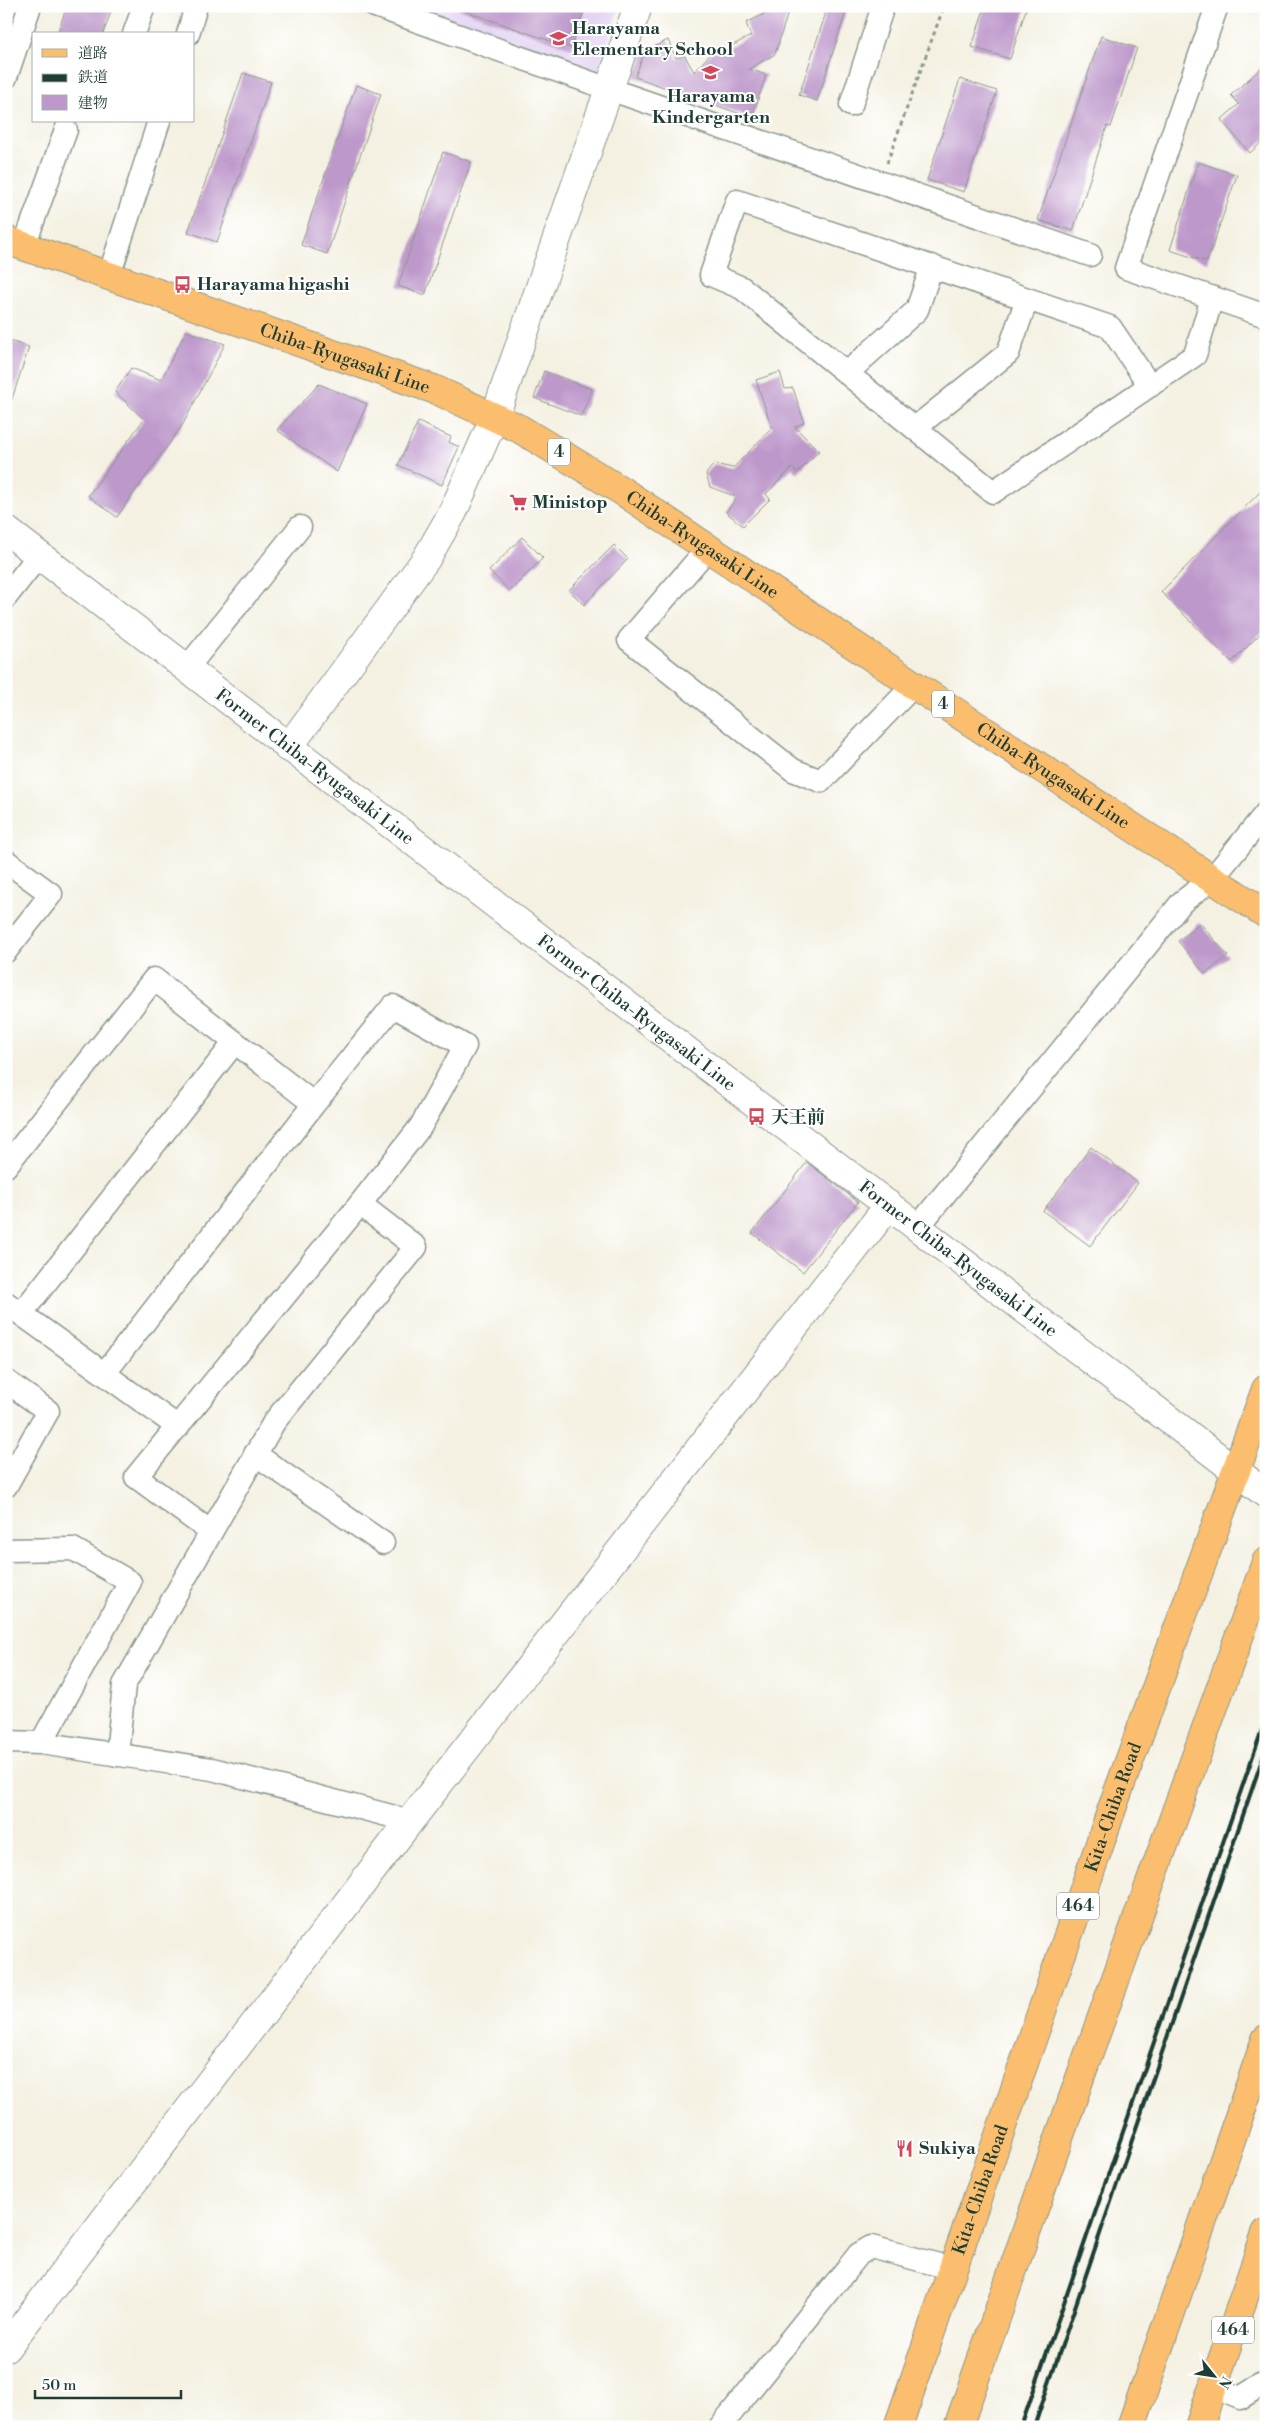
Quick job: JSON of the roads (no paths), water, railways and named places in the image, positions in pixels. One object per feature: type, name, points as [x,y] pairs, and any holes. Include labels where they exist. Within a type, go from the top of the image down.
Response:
[{"type":"main road","name":"Chiba-Ryugasaki Line","points":[[15,242],[436,390],[494,416],[581,464],[914,685],[1266,914]]},
{"type":"main road","name":"Kita-Chiba Road","points":[[898,2427],[1115,1800],[1253,1484],[1266,1389]]},
{"type":"main road","points":[[958,2427],[1081,2075],[1266,1562]]},
{"type":"main road","points":[[1131,2427],[1266,2039]]},
{"type":"main road","name":"464","points":[[1199,2427],[1266,2233]]},
{"type":"street","points":[[6,77],[25,51],[30,6]]},
{"type":"street","points":[[135,32],[144,6]]},
{"type":"street","points":[[189,32],[196,6]]},
{"type":"street","points":[[375,6],[609,90],[1090,255]]},
{"type":"street","points":[[288,748],[426,560],[453,512],[494,416],[638,6]]},
{"type":"street","points":[[851,105],[883,6]]},
{"type":"street","points":[[1217,6],[1126,268],[1266,316]]},
{"type":"street","points":[[109,276],[160,122]]},
{"type":"street","points":[[15,242],[66,130]]},
{"type":"street","points":[[1150,386],[1110,327],[737,200],[711,275],[742,288],[994,492],[1150,386],[1195,355],[1212,298]]},
{"type":"street","points":[[847,373],[917,310],[932,266]]},
{"type":"street","points":[[915,428],[1008,353],[1027,299]]},
{"type":"street","points":[[187,668],[300,527]]},
{"type":"street","name":"Former Chiba-Ryugasaki Line","points":[[6,530],[187,668],[288,748],[1253,1484]]},
{"type":"street","points":[[708,548],[629,640],[793,770],[821,781],[914,685]]},
{"type":"street","points":[[6,597],[39,555]]},
{"type":"street","points":[[918,1227],[1182,902],[1212,879],[1266,813]]},
{"type":"street","points":[[6,861],[50,894],[6,951]]},
{"type":"street","points":[[6,1166],[154,979],[314,1104]]},
{"type":"street","points":[[104,1374],[392,1006],[465,1046],[420,1126],[360,1204],[136,1478],[211,1532]]},
{"type":"street","points":[[178,1427],[13,1309],[235,1042]]},
{"type":"street","points":[[117,1755],[124,1685],[255,1454],[274,1422],[416,1247],[360,1204]]},
{"type":"street","points":[[6,2348],[410,1822],[889,1205]]},
{"type":"street","points":[[6,1381],[48,1411],[6,1486]]},
{"type":"street","points":[[255,1454],[383,1544]]},
{"type":"street","points":[[6,1550],[73,1549],[130,1582],[41,1743]]},
{"type":"street","points":[[6,1742],[41,1743],[212,1769],[410,1822]]},
{"type":"street","points":[[720,2427],[859,2254],[871,2246],[954,2269]]},
{"type":"street","points":[[1213,2387],[1240,2398],[1266,2382]]},
{"type":"railway","points":[[1021,2427],[1266,1718]]},
{"type":"railway","points":[[1034,2427],[1266,1748]]},
{"type":"place","name":"Harayama Elementary School","points":[[558,38]]},
{"type":"place","name":"Harayama Kindergarten","points":[[711,73]]},
{"type":"place","name":"Harayama higashi","points":[[183,284]]},
{"type":"place","name":"Ministop","points":[[518,502]]},
{"type":"place","name":"天王前","points":[[757,1117]]},
{"type":"place","name":"Sukiya","points":[[905,2148]]}]
